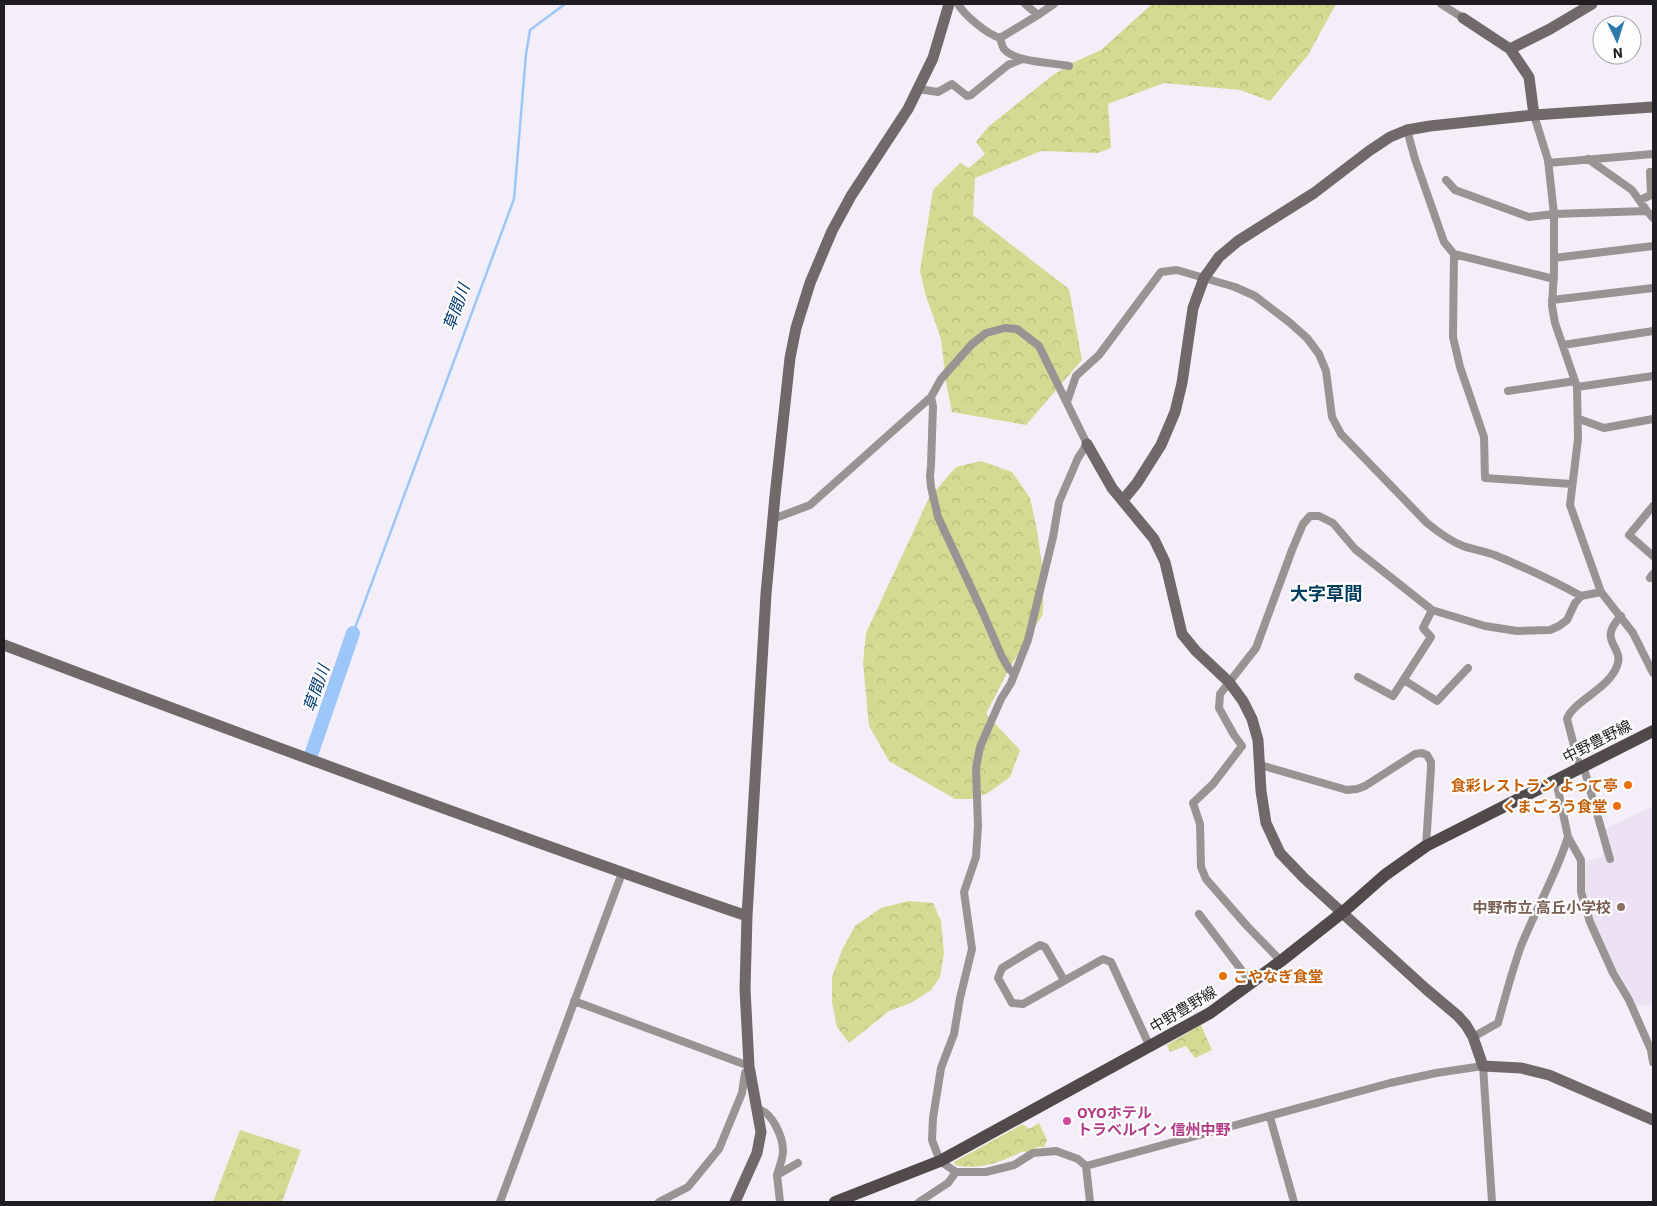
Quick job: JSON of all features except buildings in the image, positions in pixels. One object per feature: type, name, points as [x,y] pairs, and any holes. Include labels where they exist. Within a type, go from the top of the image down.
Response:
[{"type":"main road","name":"中野豊野線","points":[[835,1202],[940,1161],[1210,1013],[1252,984],[1343,912],[1385,875],[1426,846],[1653,731]]},
{"type":"street","points":[[735,1202],[758,1153],[761,1132],[749,1066],[746,989],[747,916],[764,628],[790,358],[796,328],[810,283],[832,231],[851,196],[908,109],[933,58],[949,4]]},
{"type":"street","points":[[958,4],[983,29],[1000,38],[1054,4]]},
{"type":"street","points":[[1025,4],[1038,15]]},
{"type":"street","points":[[1441,4],[1510,49],[1529,77],[1534,115],[1548,163],[1554,214],[1552,300],[1555,323],[1576,384],[1579,420],[1570,505],[1601,592],[1639,642],[1653,673]]},
{"type":"street","points":[[1510,49],[1592,4]]},
{"type":"street","points":[[1000,38],[1004,48],[1022,59],[1069,66]]},
{"type":"street","points":[[918,89],[938,92],[952,84],[967,96],[971,95],[1008,65],[1022,59]]},
{"type":"street","points":[[1123,500],[1137,483],[1161,445],[1175,412],[1182,383],[1193,308],[1204,278],[1219,257],[1238,240],[1314,193],[1368,151],[1390,137],[1407,130],[1534,115],[1653,108]]},
{"type":"street","points":[[1407,130],[1414,159],[1444,242],[1454,254],[1554,278]]},
{"type":"street","points":[[1548,163],[1653,154]]},
{"type":"street","points":[[1588,159],[1632,190],[1653,218]]},
{"type":"street","points":[[1640,200],[1650,195],[1650,172],[1653,172]]},
{"type":"street","points":[[1446,180],[1455,190],[1529,217],[1554,214],[1647,212]]},
{"type":"street","points":[[1554,258],[1653,246]]},
{"type":"street","points":[[1454,254],[1453,337],[1460,367],[1484,437],[1485,478],[1572,484]]},
{"type":"street","points":[[1067,402],[1076,376],[1099,355],[1161,272],[1177,270],[1235,287],[1255,296],[1307,338],[1319,354],[1326,371],[1332,417],[1342,434],[1427,524],[1463,546],[1505,559],[1580,596],[1601,592]]},
{"type":"street","points":[[1552,300],[1653,288]]},
{"type":"street","points":[[773,519],[810,505],[931,397],[941,379],[972,344],[986,333],[1005,328],[1017,329],[1039,346],[1087,444],[1112,488],[1154,539],[1165,562],[1182,634],[1196,651],[1229,682],[1243,701],[1252,719],[1258,740],[1261,791],[1266,824],[1280,853],[1304,878],[1458,1016],[1473,1037],[1483,1066],[1492,1202]]},
{"type":"street","points":[[1563,345],[1653,331]]},
{"type":"street","points":[[1508,391],[1653,376]]},
{"type":"street","points":[[931,397],[933,406],[930,476],[938,518],[1002,657],[1014,674]]},
{"type":"street","points":[[1579,420],[1604,428],[1653,419]]},
{"type":"street","points":[[1087,444],[1078,458],[1059,502],[1053,537],[1028,640],[980,747],[976,768],[978,826],[976,857],[964,892],[972,949],[960,998],[954,1034],[940,1068],[932,1118],[932,1140],[940,1161],[956,1172],[986,1172],[1014,1165],[1033,1153],[1056,1151],[1078,1159],[1086,1166],[1090,1202]]},
{"type":"street","points":[[1653,506],[1629,535],[1653,556]]},
{"type":"street","points":[[1281,961],[1206,879],[1200,867],[1200,824],[1193,803],[1213,784],[1242,746],[1219,708],[1220,694],[1256,648],[1303,524],[1310,516],[1319,516],[1333,523],[1355,550],[1432,610],[1485,626],[1517,631],[1550,630],[1567,620],[1580,596]]},
{"type":"street","points":[[1358,677],[1393,696],[1430,637],[1424,628],[1432,610]]},
{"type":"street","points":[[1610,858],[1585,772],[1578,761],[1568,716],[1573,709],[1601,687],[1616,669],[1618,656],[1611,642],[1610,631],[1614,623],[1621,616]]},
{"type":"street","points":[[4,645],[366,781],[622,874],[747,916]]},
{"type":"street","points":[[1404,680],[1437,701],[1468,668]]},
{"type":"street","points":[[1260,765],[1347,790],[1357,790],[1415,754],[1422,753],[1427,755],[1431,762],[1431,768],[1426,846]]},
{"type":"street","points":[[1556,780],[1568,837],[1581,860],[1581,892],[1590,922],[1599,945],[1629,1000],[1651,1050],[1653,1062]]},
{"type":"street","points":[[1473,1037],[1498,1023],[1522,944],[1561,860],[1568,837]]},
{"type":"street","points":[[500,1202],[622,874]]},
{"type":"street","points":[[1199,914],[1252,984]]},
{"type":"street","points":[[1064,980],[1045,947],[1040,945],[1002,968],[998,978],[1012,1003],[1023,1004],[1102,959],[1111,962],[1150,1047]]},
{"type":"street","points":[[574,1000],[749,1066]]},
{"type":"street","points":[[659,1202],[688,1187],[719,1149],[742,1093],[745,1073],[749,1066]]},
{"type":"street","points":[[1086,1166],[1390,1083],[1436,1073],[1483,1066],[1521,1068],[1549,1075],[1653,1120]]},
{"type":"street","points":[[757,1109],[762,1110],[772,1120],[782,1139],[783,1152],[777,1174],[780,1202]]},
{"type":"street","points":[[1270,1117],[1294,1202]]},
{"type":"street","points":[[777,1174],[798,1163]]},
{"type":"street","points":[[919,1202],[948,1183],[956,1172]]},
{"type":"shaded area","name":"中野市立 高丘小学校","points":[[1653,806],[1653,1004],[1636,1006],[1602,945],[1584,892],[1586,861],[1603,856],[1601,831]]},
{"type":"green space","points":[[1152,4],[1336,4],[1308,55],[1270,101],[1240,90],[1164,83],[1108,104],[1111,148],[1098,153],[1041,151],[975,178],[973,215],[1069,289],[1082,360],[1026,425],[952,412],[941,339],[925,293],[920,271],[933,190],[960,163],[969,168],[985,154],[976,142],[988,127],[1053,75],[1072,63],[1101,50]]},
{"type":"green space","points":[[981,461],[1012,472],[1030,498],[1043,573],[1043,614],[1009,669],[986,714],[1020,750],[1010,777],[988,793],[972,799],[955,799],[889,761],[869,726],[863,663],[866,633],[929,498],[956,467]]},
{"type":"green space","points":[[908,901],[933,903],[941,921],[944,953],[940,977],[931,990],[911,1003],[889,1011],[849,1043],[837,1027],[832,1002],[832,977],[842,950],[855,926],[881,908]]},
{"type":"green space","points":[[1201,1025],[1212,1050],[1195,1058],[1186,1046],[1170,1052],[1167,1045]]},
{"type":"green space","points":[[1039,1123],[1047,1140],[1044,1147],[1037,1147],[1027,1154],[1024,1151],[982,1166],[964,1167],[955,1165],[954,1162],[1023,1124],[1029,1129]]},
{"type":"green space","points":[[240,1130],[301,1150],[282,1202],[213,1202]]},
{"type":"waterway","name":"草間川","points":[[355,628],[514,199],[526,54],[530,30],[565,4]]},
{"type":"waterway","name":"草間川","points":[[311,755],[353,633]]},
{"type":"place","name":"食彩レストラン よって亭","points":[[1628,785]]},
{"type":"place","name":"くまごろう食堂","points":[[1617,806]]},
{"type":"place","name":"中野市立 高丘小学校","points":[[1621,907]]},
{"type":"place","name":"こやなぎ食堂","points":[[1223,976]]},
{"type":"place","name":"OYOホテル トラベルイン 信州中野","points":[[1067,1121]]},
{"type":"district","name":"大字草間","points":[[1326,593]]}]
